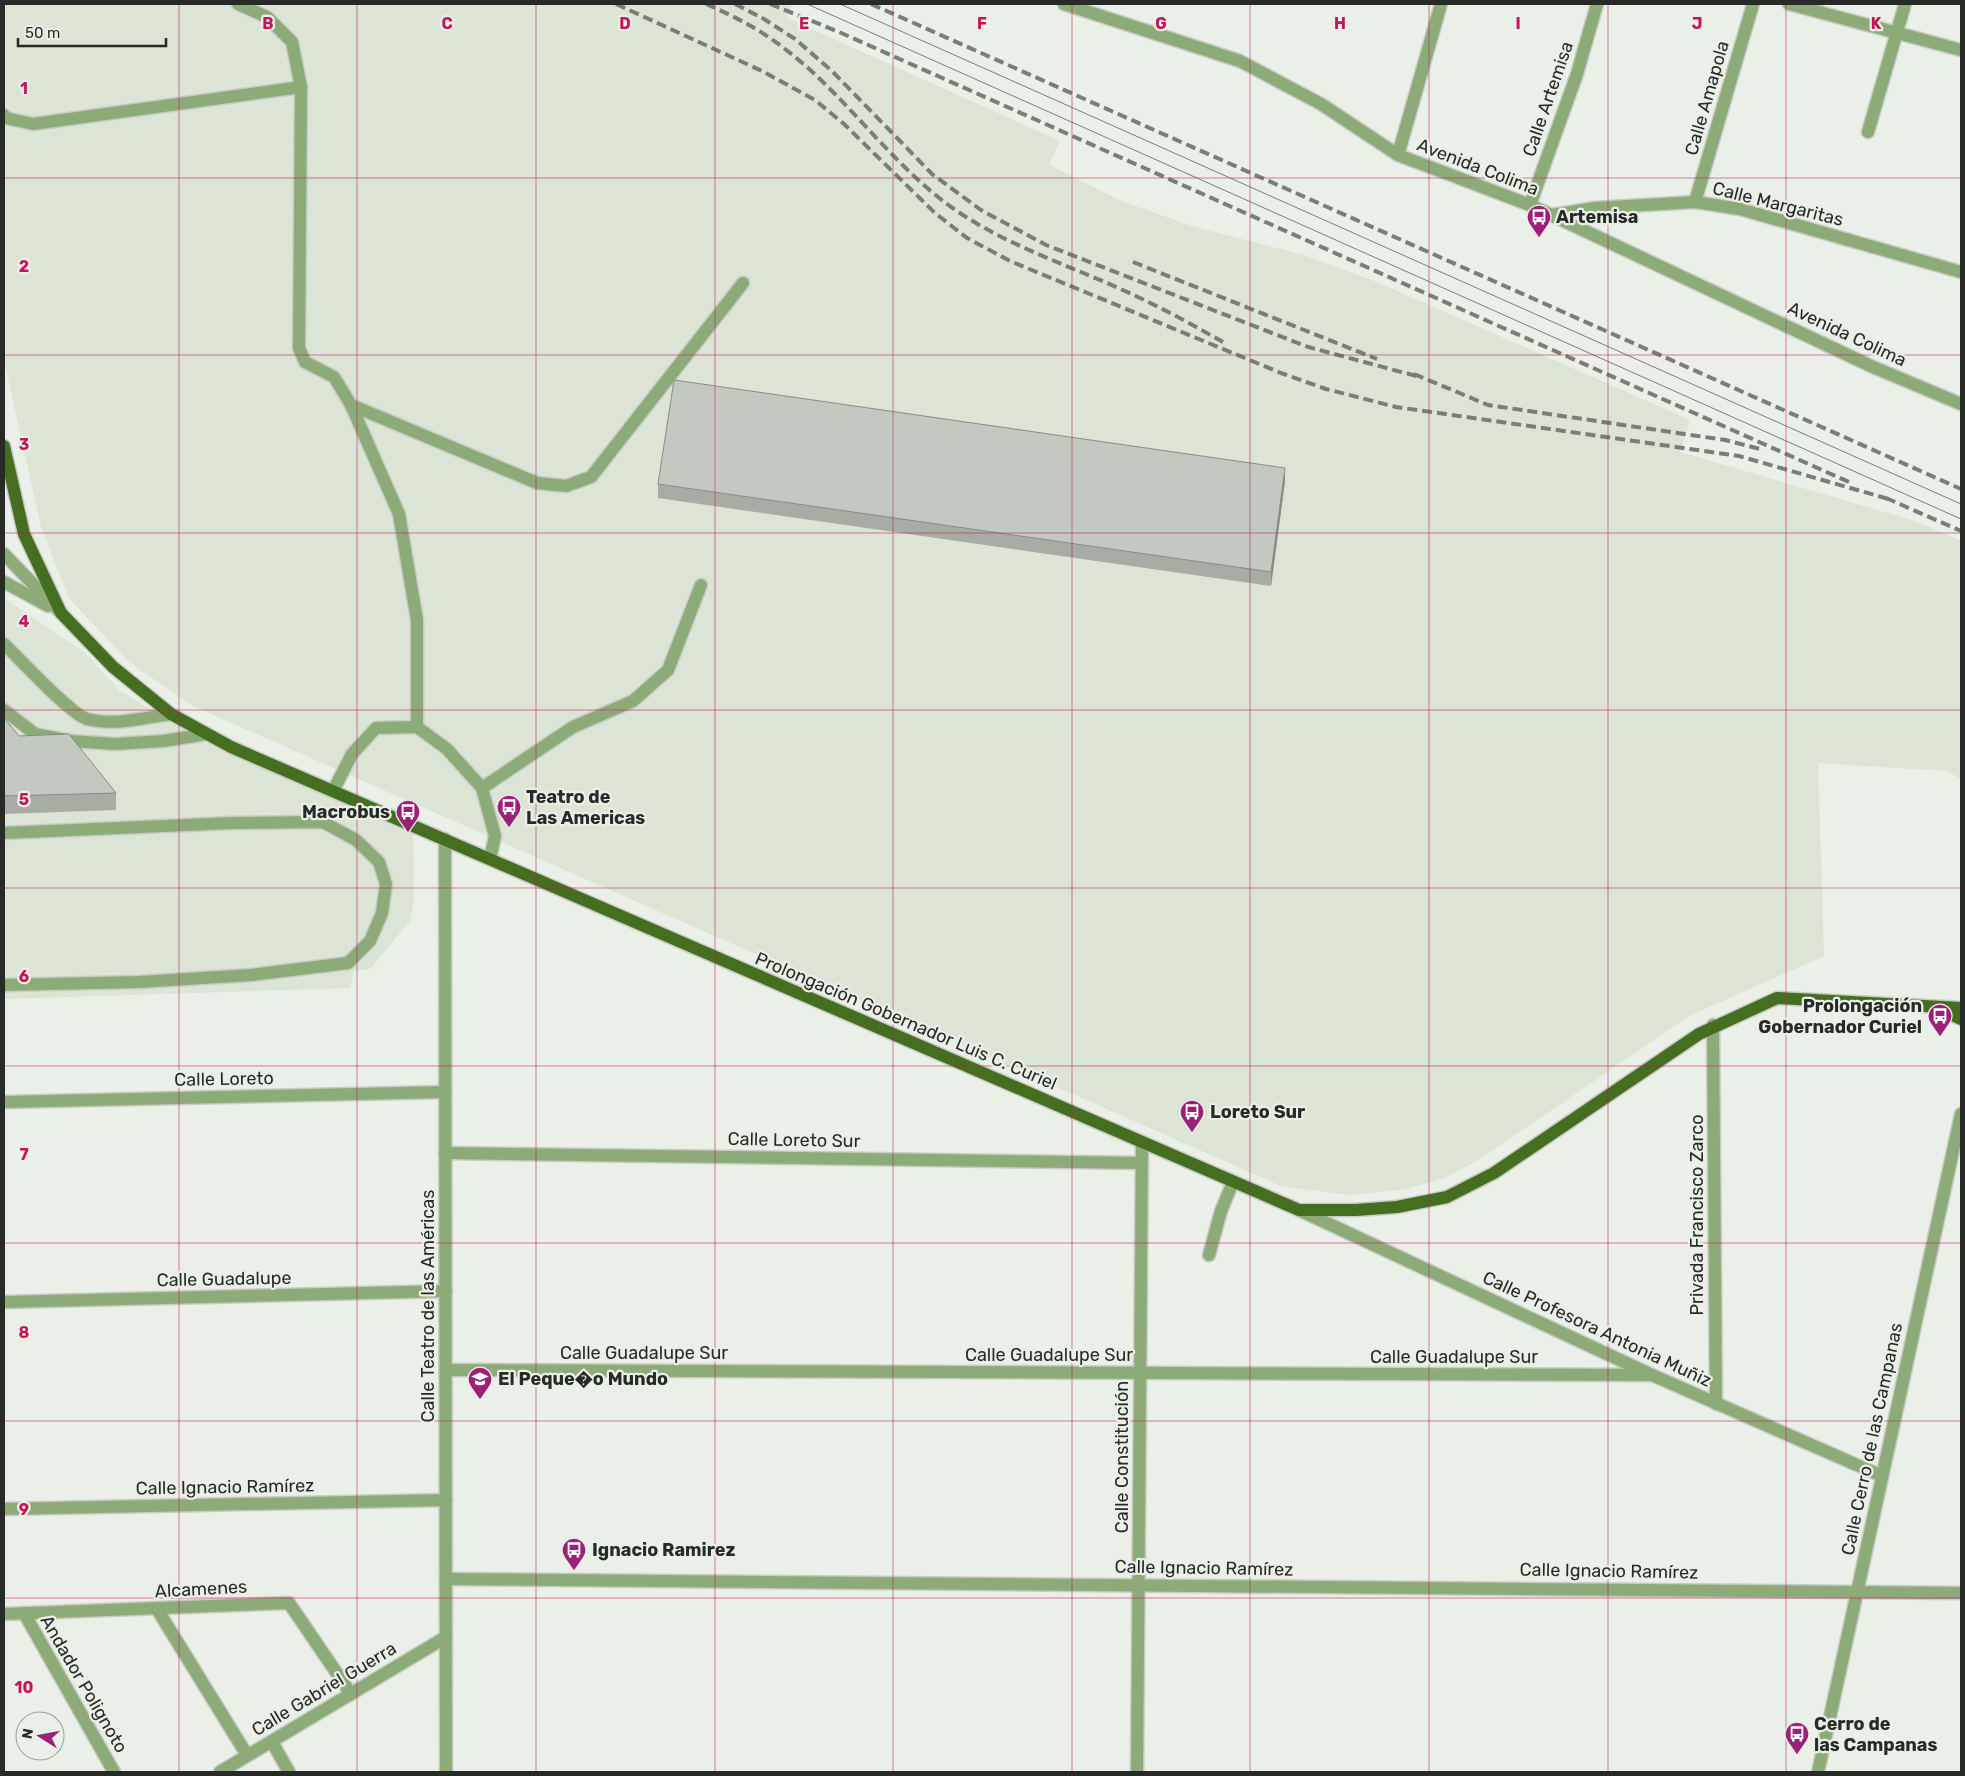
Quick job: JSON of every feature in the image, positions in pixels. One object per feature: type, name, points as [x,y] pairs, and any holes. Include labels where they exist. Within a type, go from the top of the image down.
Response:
[{"type":"main road","name":"Prolongación Gobernador Luis C. Curiel","points":[[4,446],[24,534],[61,613],[113,667],[171,714],[231,747],[1299,1210],[1380,1208],[1447,1197],[1494,1173],[1713,1026],[1777,998],[1961,1008]]},
{"type":"main road","name":"Prolongación Gobernador Luis C. Curiel","points":[[1930,1005],[1961,1019]]},
{"type":"street","points":[[238,4],[267,17],[292,42],[301,87],[299,348],[305,362],[334,377],[351,405],[399,514],[417,620],[418,727]]},
{"type":"street","name":"Avenida Colima","points":[[1064,4],[1240,61],[1321,104],[1398,155],[1530,205],[1873,367],[1961,404]]},
{"type":"street","points":[[1398,155],[1441,4]]},
{"type":"street","name":"Calle Artemisa","points":[[1530,205],[1577,74],[1597,4]]},
{"type":"street","name":"Calle Amapola","points":[[1695,202],[1753,4]]},
{"type":"street","points":[[1789,4],[1961,50]]},
{"type":"street","points":[[1868,132],[1905,4]]},
{"type":"street","points":[[4,115],[6,118],[32,124],[301,87]]},
{"type":"street","name":"Calle Margaritas","points":[[1552,215],[1595,208],[1695,202],[1740,209],[1961,272]]},
{"type":"street","points":[[351,405],[537,483],[566,486],[591,478],[743,283]]},
{"type":"street","points":[[4,554],[61,613]]},
{"type":"street","points":[[4,582],[61,613]]},
{"type":"street","points":[[482,788],[573,727],[633,701],[668,670],[701,586]]},
{"type":"street","points":[[4,644],[55,695],[85,718],[111,722],[171,714]]},
{"type":"street","points":[[4,710],[35,734],[71,741],[115,744],[164,741],[207,734]]},
{"type":"street","points":[[84,741],[85,718]]},
{"type":"street","points":[[333,791],[352,754],[376,728],[418,727],[447,749],[482,788],[495,836],[490,859]]},
{"type":"street","points":[[4,833],[232,823],[323,822],[356,840],[379,862],[386,884],[382,912],[370,941],[348,963],[251,975],[140,982],[4,985]]},
{"type":"street","name":"Calle Teatro de las Américas","points":[[445,840],[446,1772]]},
{"type":"street","name":"Privada Francisco Zarco","points":[[1713,1026],[1716,1404]]},
{"type":"street","name":"Calle Loreto","points":[[4,1102],[445,1092]]},
{"type":"street","name":"Calle Cerro de las Campanas","points":[[1818,1772],[1961,1114]]},
{"type":"street","name":"Calle Constitución","points":[[1137,1772],[1142,1142]]},
{"type":"street","name":"Calle Loreto Sur","points":[[445,1152],[1142,1163]]},
{"type":"street","points":[[1209,1255],[1220,1211],[1233,1182]]},
{"type":"street","name":"Calle Profesora Antonia Muñiz","points":[[1299,1210],[1652,1375],[1882,1476]]},
{"type":"street","name":"Calle Guadalupe","points":[[4,1302],[446,1292]]},
{"type":"street","name":"Calle Guadalupe Sur","points":[[446,1370],[1652,1375]]},
{"type":"street","name":"Calle Ignacio Ramírez","points":[[4,1509],[446,1500]]},
{"type":"street","name":"Calle Ignacio Ramírez","points":[[446,1579],[1961,1592]]},
{"type":"street","name":"Alcamenes","points":[[4,1614],[289,1603],[351,1694]]},
{"type":"street","points":[[157,1609],[247,1755]]},
{"type":"street","name":"Andador Polignoto","points":[[24,1613],[114,1772]]},
{"type":"street","name":"Calle Gabriel Guerra","points":[[220,1772],[446,1637]]},
{"type":"street","points":[[272,1742],[289,1772]]},
{"type":"shaded area","points":[[4,4],[792,4],[787,18],[1060,141],[1049,165],[1121,201],[1195,227],[1304,255],[1377,282],[1690,420],[1680,452],[1915,521],[1961,541],[1961,779],[1947,771],[1818,763],[1824,956],[1689,1016],[1483,1157],[1445,1178],[1406,1189],[1349,1195],[1281,1186],[191,705],[128,661],[69,598],[41,527],[4,360]]},
{"type":"shaded area","points":[[4,598],[84,652],[120,691],[162,716],[220,747],[413,834],[414,899],[410,921],[370,969],[354,971],[350,988],[4,999]]},
{"type":"building","points":[[674,380],[1285,468],[1271,572],[658,484]]},
{"type":"building","points":[[4,718],[19,736],[69,734],[116,793],[4,796]]},
{"type":"tram line","points":[[807,4],[1961,519]]},
{"type":"tram line","points":[[840,4],[1961,504]]},
{"type":"railway","points":[[616,4],[762,71],[815,100],[844,124],[935,213],[967,238],[1010,261],[1281,373],[1326,389],[1396,407],[1739,456],[1892,500]]},
{"type":"railway","points":[[706,4],[747,24],[785,49],[806,66],[922,183],[966,217],[1014,243],[1150,303],[1223,342]]},
{"type":"railway","points":[[735,4],[764,19],[795,39],[832,71],[932,174],[981,210],[1046,245],[1308,347],[1420,377]]},
{"type":"railway","points":[[770,4],[839,32],[1849,482]]},
{"type":"railway","points":[[871,4],[1961,489]]},
{"type":"railway","points":[[1133,262],[1377,359]]},
{"type":"railway","points":[[1414,374],[1488,405],[1725,440],[1764,450]]},
{"type":"railway","points":[[1886,498],[1961,531]]},
{"type":"place","name":"Artemisa","points":[[1539,238]]},
{"type":"place","name":"Teatro de Las Americas","points":[[509,828]]},
{"type":"place","name":"Macrobus","points":[[408,833]]},
{"type":"place","name":"Prolongación Gobernador Curiel","points":[[1940,1037]]},
{"type":"place","name":"Loreto Sur","points":[[1192,1133]]},
{"type":"place","name":"El Peque�o Mundo","points":[[480,1400]]},
{"type":"place","name":"Ignacio Ramirez","points":[[574,1571]]},
{"type":"place","name":"Cerro de las Campanas","points":[[1797,1755]]}]
